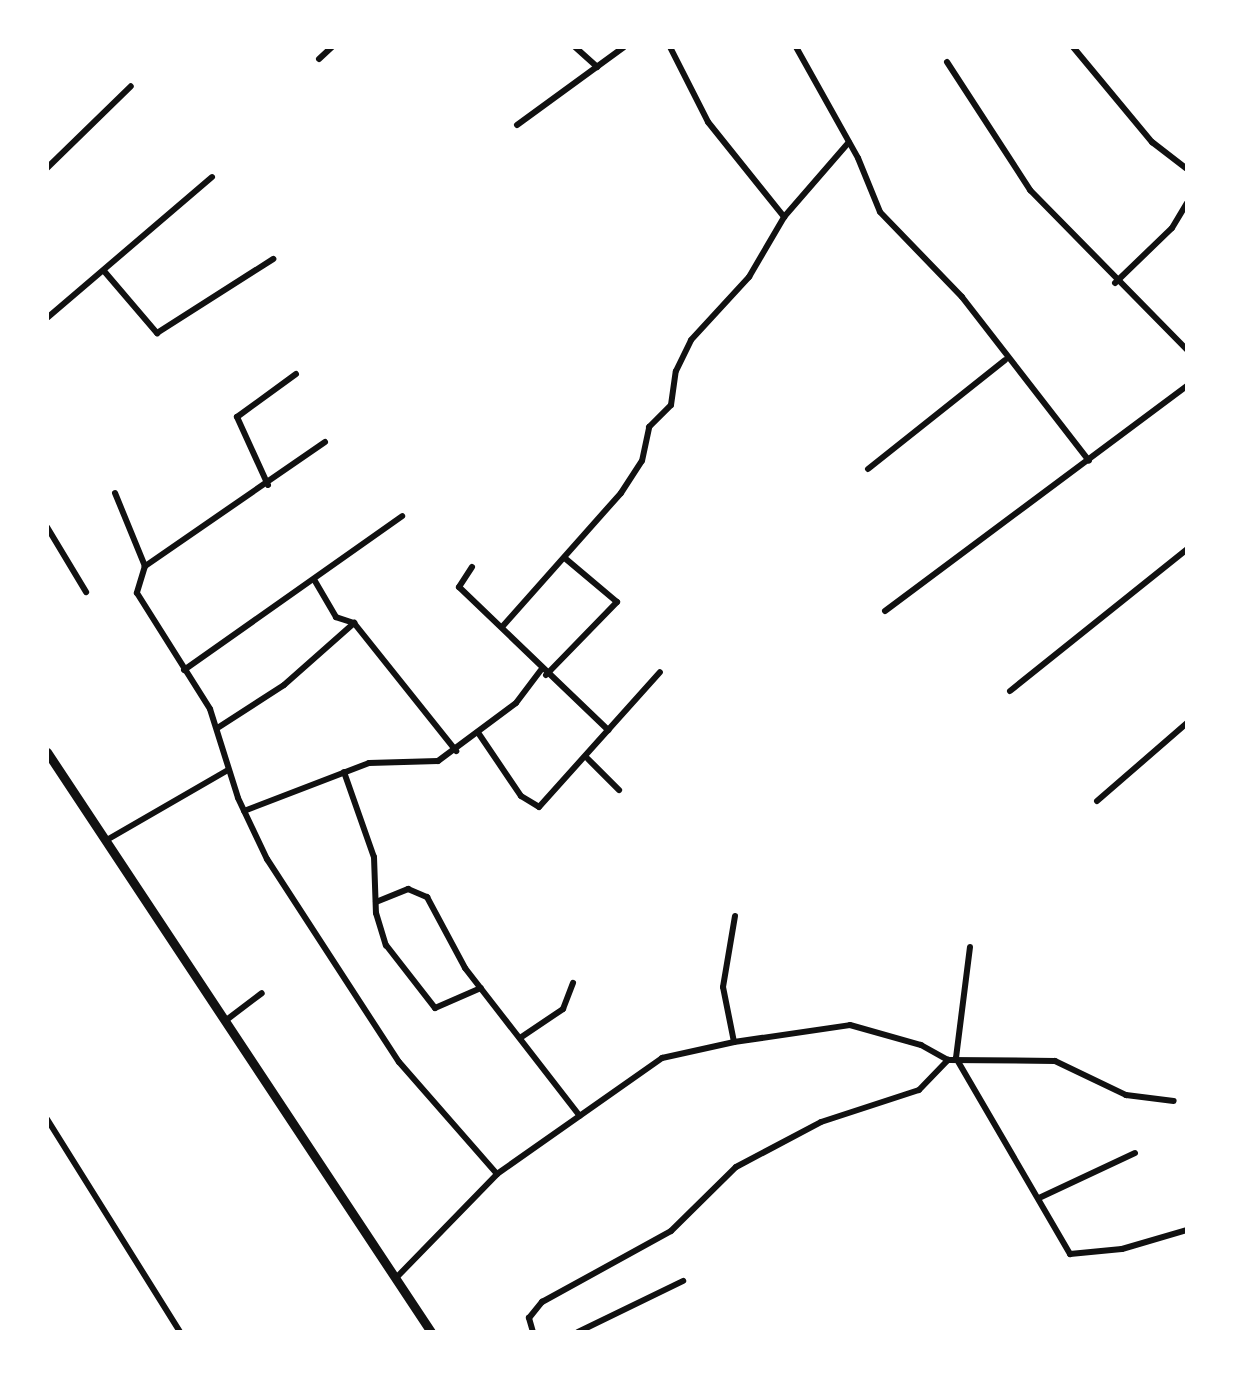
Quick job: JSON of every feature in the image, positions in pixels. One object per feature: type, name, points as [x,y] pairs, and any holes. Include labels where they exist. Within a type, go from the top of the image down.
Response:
[{"type":"main road","points":[[47,752],[431,1332]]},
{"type":"street","points":[[319,59],[332,47]]},
{"type":"street","points":[[575,47],[597,67]]},
{"type":"street","points":[[517,125],[624,47]]},
{"type":"street","points":[[670,47],[708,122],[784,217]]},
{"type":"street","points":[[796,47],[849,142],[880,212],[941,271],[1005,360],[1089,461]]},
{"type":"street","points":[[1073,47],[1152,142],[1187,169]]},
{"type":"street","points":[[947,62],[1014,170],[1115,283],[1187,350]]},
{"type":"street","points":[[47,168],[131,86]]},
{"type":"street","points":[[502,627],[566,559],[639,467],[649,427],[671,405],[676,371],[691,340],[749,277],[784,217],[849,142]]},
{"type":"street","points":[[47,318],[212,177]]},
{"type":"street","points":[[1115,283],[1172,228],[1187,203]]},
{"type":"street","points":[[104,271],[157,333],[273,259]]},
{"type":"street","points":[[869,469],[1005,360]]},
{"type":"street","points":[[268,485],[237,416],[296,374]]},
{"type":"street","points":[[885,611],[1187,386]]},
{"type":"street","points":[[145,566],[268,485],[325,442]]},
{"type":"street","points":[[115,493],[145,566],[137,593],[219,727],[228,770],[267,859],[399,1062],[497,1174]]},
{"type":"street","points":[[184,670],[315,581],[402,516]]},
{"type":"street","points":[[47,527],[86,592]]},
{"type":"street","points":[[1010,691],[1187,549]]},
{"type":"street","points":[[244,811],[344,772],[387,760],[438,761],[479,734],[516,704],[544,672],[617,602],[566,559]]},
{"type":"street","points":[[472,567],[459,587],[502,627],[544,672],[608,730]]},
{"type":"street","points":[[315,581],[336,617],[354,623],[456,751]]},
{"type":"street","points":[[219,727],[284,685],[354,623]]},
{"type":"street","points":[[479,734],[533,806],[546,802],[588,759],[608,730],[660,672]]},
{"type":"street","points":[[1097,801],[1187,723]]},
{"type":"street","points":[[588,759],[619,790]]},
{"type":"street","points":[[105,841],[228,770]]},
{"type":"street","points":[[344,772],[374,856],[376,902],[386,945],[430,1006],[481,988]]},
{"type":"street","points":[[376,902],[408,889],[421,891],[481,988],[580,1116]]},
{"type":"street","points":[[734,1042],[723,987],[735,916]]},
{"type":"street","points":[[970,947],[956,1058],[1070,1254],[1122,1249],[1187,1230]]},
{"type":"street","points":[[520,1038],[563,1009],[573,983]]},
{"type":"street","points":[[225,1021],[262,993]]},
{"type":"street","points":[[396,1278],[497,1174],[662,1058],[734,1042],[850,1025],[921,1045],[948,1060]]},
{"type":"street","points":[[533,1332],[529,1318],[542,1302],[671,1231],[736,1167],[821,1122],[919,1090],[948,1060],[1055,1061],[1126,1095],[1174,1101]]},
{"type":"street","points":[[47,1119],[180,1332]]},
{"type":"street","points":[[1039,1199],[1135,1153]]},
{"type":"street","points":[[578,1332],[683,1281]]}]
